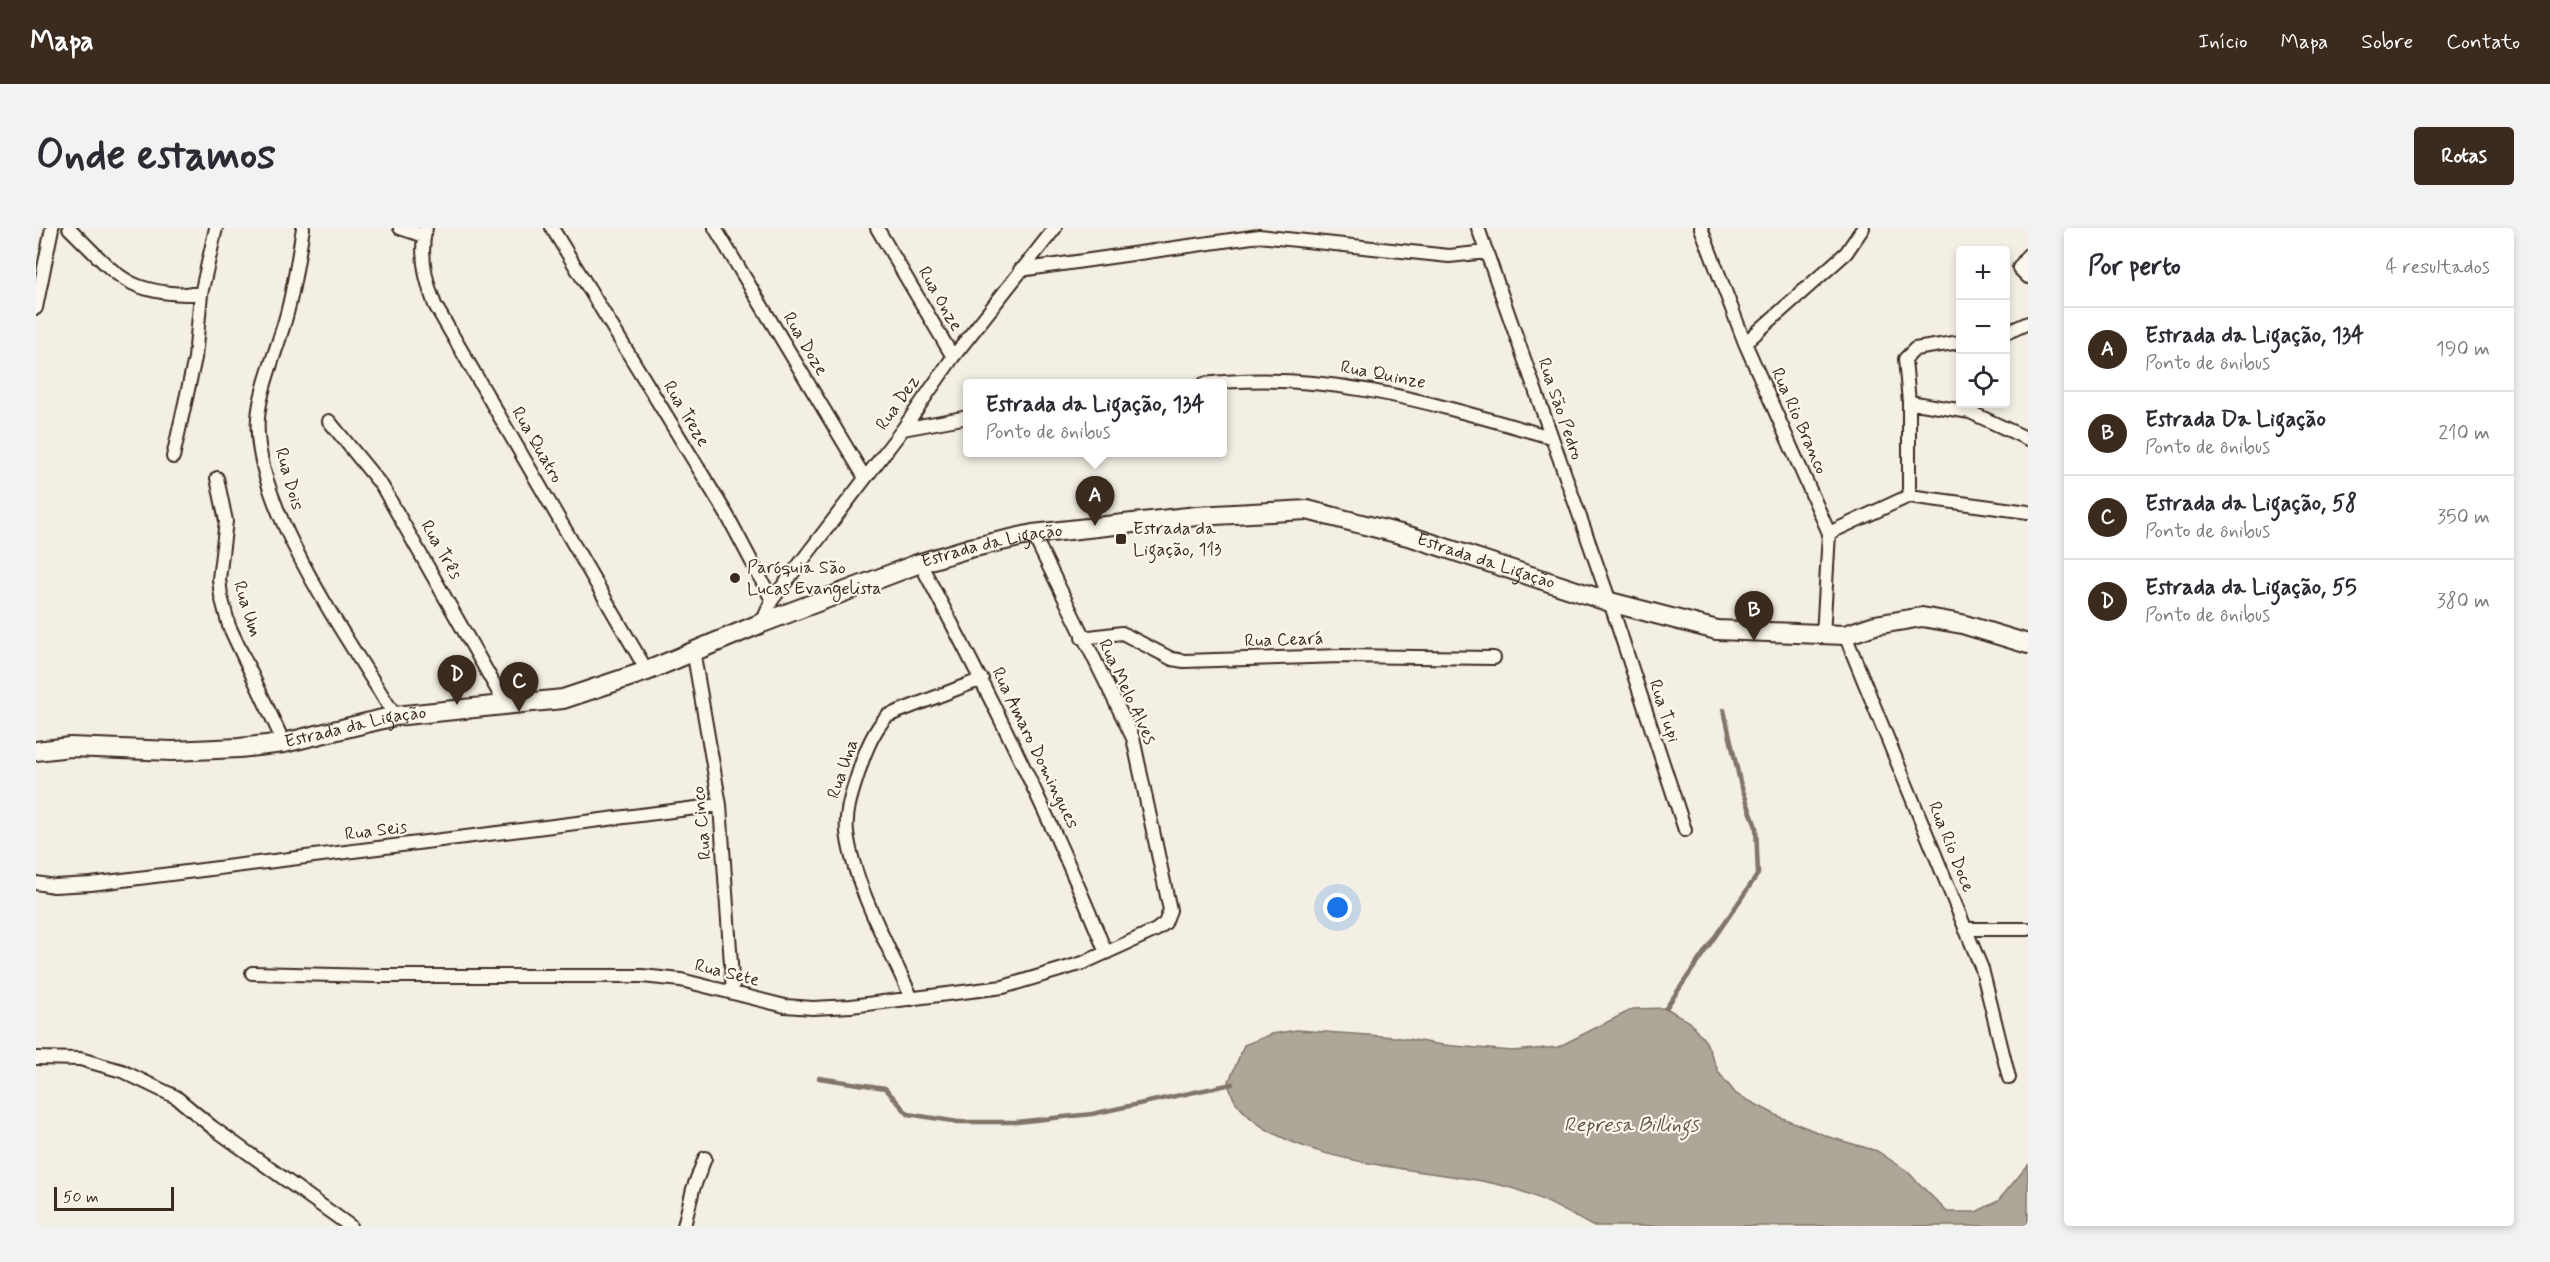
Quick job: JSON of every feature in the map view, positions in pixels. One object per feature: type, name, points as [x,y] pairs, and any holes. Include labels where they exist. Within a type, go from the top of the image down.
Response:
[{"type":"street","points":[[36,308],[52,228]]},
{"type":"street","points":[[69,228],[122,280],[159,293],[201,294]]},
{"type":"street","points":[[173,457],[195,358],[201,294],[216,228]]},
{"type":"street","name":"Rua Dois","points":[[303,228],[287,314],[258,418],[263,465],[284,527],[300,559],[395,717]]},
{"type":"street","points":[[400,228],[425,232]]},
{"type":"street","name":"Rua Treze","points":[[552,228],[726,515],[772,600]]},
{"type":"street","name":"Rua Doze","points":[[715,228],[865,478]]},
{"type":"street","name":"Rua Onze","points":[[877,228],[953,357]]},
{"type":"street","name":"Rua Dez","points":[[772,600],[903,429],[953,357],[1055,228]]},
{"type":"street","name":"Rua São Pedro","points":[[1478,228],[1610,602]]},
{"type":"street","name":"Rua Rio Branco","points":[[1701,228],[1745,344],[1829,533],[1823,636]]},
{"type":"street","points":[[1745,344],[1846,253],[1863,228]]},
{"type":"street","name":"Rua Quatro","points":[[425,232],[425,271],[435,305],[647,670]]},
{"type":"street","points":[[1020,270],[1259,232],[1449,256],[1487,252]]},
{"type":"street","points":[[2028,255],[2019,268],[2028,277]]},
{"type":"street","points":[[2010,331],[2028,323]]},
{"type":"street","points":[[1909,496],[1909,402],[1905,359],[1910,351],[1956,343]]},
{"type":"street","name":"Rua Quinze","points":[[1227,383],[1292,380],[1346,385],[1412,397],[1550,437]]},
{"type":"street","points":[[1909,402],[1970,412],[2028,439]]},
{"type":"street","points":[[903,429],[963,418]]},
{"type":"street","name":"Rua Três","points":[[329,421],[382,486],[507,707]]},
{"type":"street","name":"Rua Um","points":[[217,478],[226,520],[219,579],[221,597],[230,626],[284,742]]},
{"type":"street","points":[[1829,533],[1909,496],[2028,512]]},
{"type":"street","name":"Estrada da Ligação","points":[[36,751],[70,747],[198,751],[284,742],[395,717],[507,707],[563,699],[647,670],[693,650],[920,563],[970,548],[1033,534],[1197,516],[1307,510],[1412,537],[1610,602],[1717,630],[1823,636],[1845,635],[1875,625],[1922,617],[1962,624],[2028,644]]},
{"type":"street","name":"Rua Melo Alves","points":[[1033,534],[1133,738],[1170,910]]},
{"type":"street","name":"Rua Amaro Domingues","points":[[920,563],[982,679],[1055,829],[1106,953]]},
{"type":"street","points":[[762,623],[772,600]]},
{"type":"street","name":"Rua Tupi","points":[[1610,602],[1685,830]]},
{"type":"street","name":"Rua Ceará","points":[[1082,638],[1122,633],[1172,659],[1184,661],[1340,657],[1494,658]]},
{"type":"street","name":"Rua Rio Doce","points":[[1845,635],[1982,969],[2010,1078]]},
{"type":"street","name":"Rua Cinco","points":[[693,650],[720,805],[733,993]]},
{"type":"street","name":"Rua Una","points":[[912,999],[859,878],[847,833],[847,810],[861,763],[879,724],[887,716],[982,679]]},
{"type":"street","name":"Rua Seis","points":[[36,883],[54,886],[103,883],[720,805]]},
{"type":"street","name":"Rua Sete","points":[[252,973],[375,976],[642,976],[681,980],[785,1006],[813,1008],[912,999],[1003,987],[1058,972],[1156,930],[1165,922],[1170,910]]},
{"type":"street","points":[[1965,929],[2028,929]]},
{"type":"street","points":[[36,1058],[80,1059],[122,1071],[176,1097],[212,1127],[350,1226]]},
{"type":"street","points":[[684,1226],[693,1189],[705,1158]]},
{"type":"water","name":"Represa Billings","points":[[1666,1008],[1690,1022],[1706,1042],[1719,1073],[1736,1094],[1780,1117],[1829,1137],[1877,1151],[1907,1171],[1947,1212],[1976,1212],[1998,1201],[2028,1165],[2028,1226],[1592,1226],[1546,1201],[1509,1187],[1358,1161],[1321,1152],[1288,1140],[1260,1125],[1238,1105],[1228,1084],[1244,1045],[1272,1034],[1297,1030],[1395,1037],[1443,1045],[1512,1051],[1558,1047],[1633,1009]]},
{"type":"waterway","points":[[1666,1008],[1758,874],[1756,827],[1740,782],[1724,710]]},
{"type":"waterway","points":[[819,1078],[885,1088],[908,1114],[958,1122],[1016,1122],[1092,1114],[1232,1084]]},
{"type":"place","name":"Estrada da Ligação, 134","points":[[1095,526]]},
{"type":"place","name":"Estrada da Ligação, 113","points":[[1121,539]]},
{"type":"place","name":"Paróquia São Lucas Evangelista","points":[[735,578]]},
{"type":"place","name":"Estrada Da Ligação","points":[[1754,641]]},
{"type":"place","name":"Estrada da Ligação, 55","points":[[457,705]]},
{"type":"place","name":"Estrada da Ligação, 58","points":[[519,712]]}]
